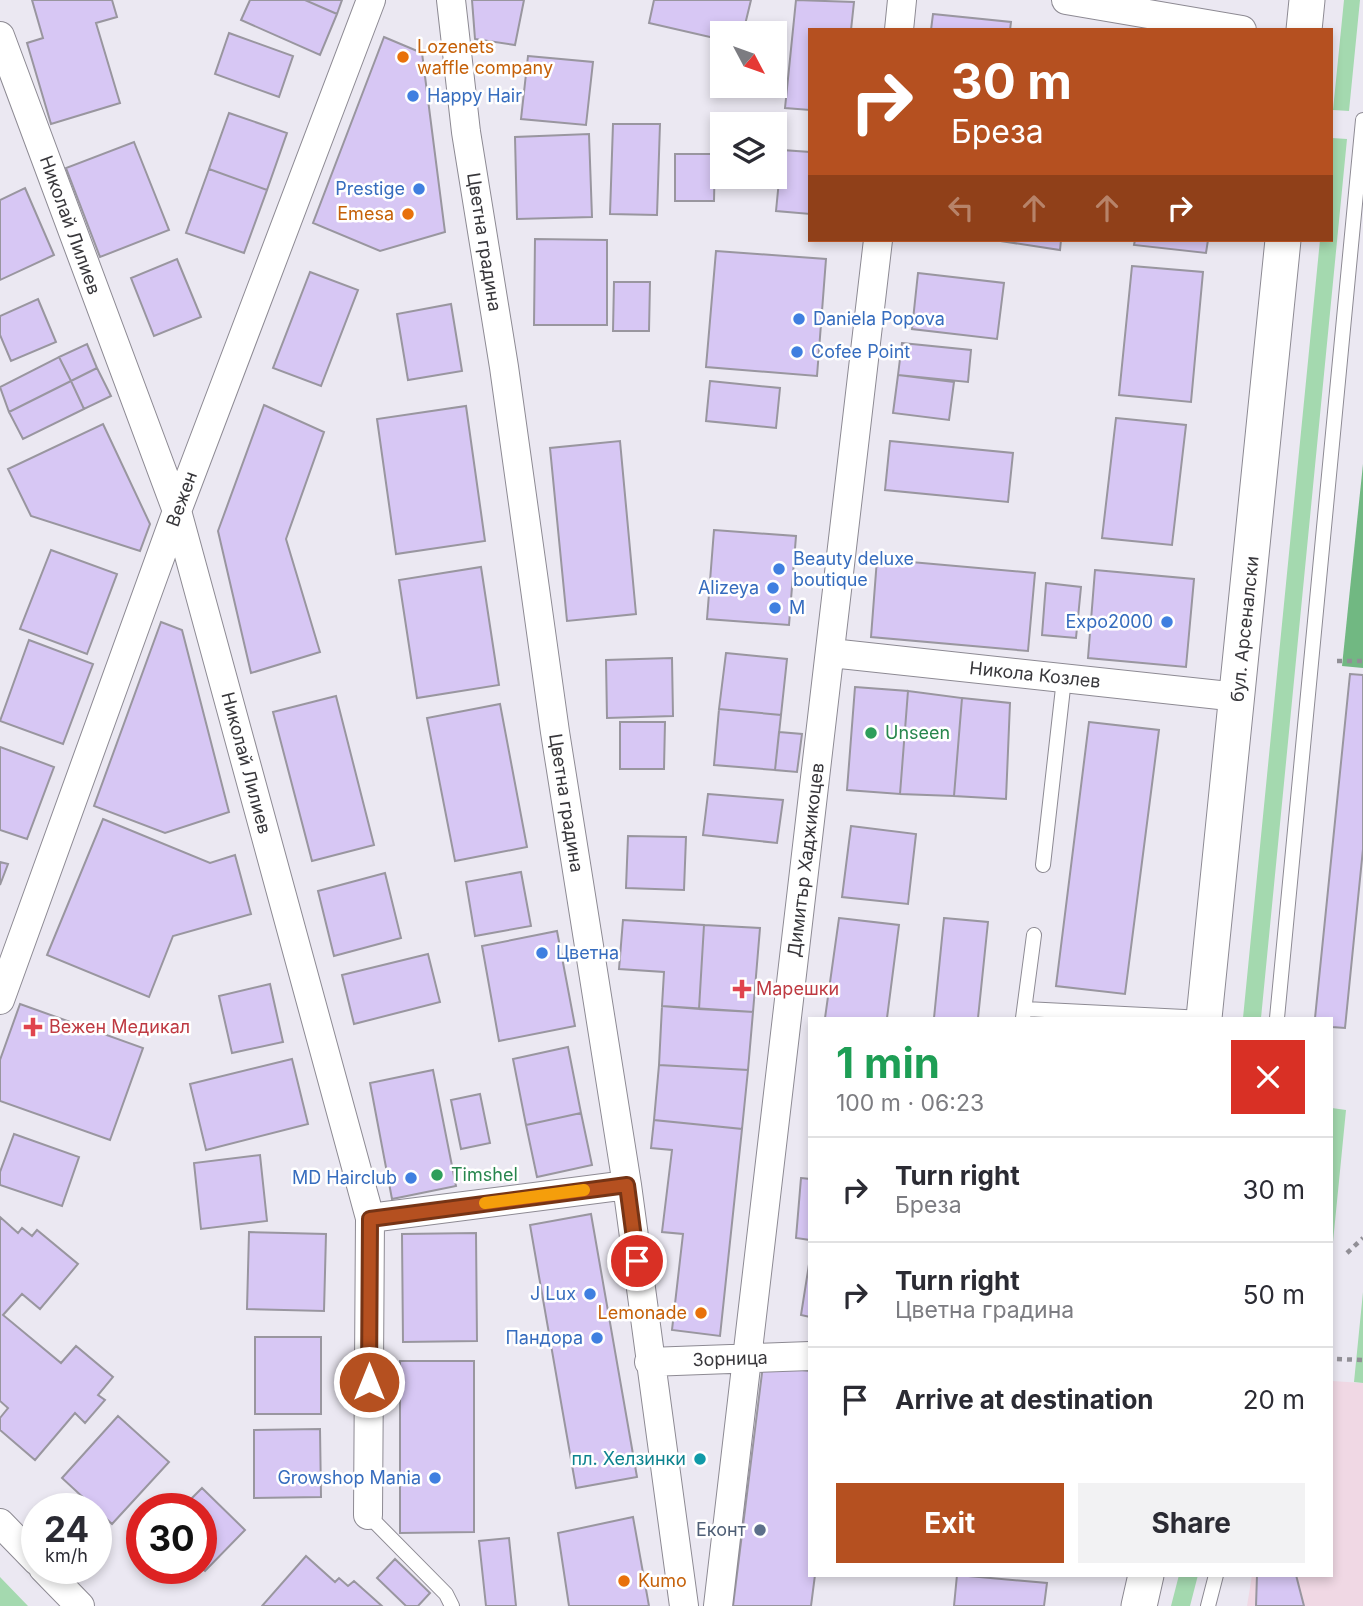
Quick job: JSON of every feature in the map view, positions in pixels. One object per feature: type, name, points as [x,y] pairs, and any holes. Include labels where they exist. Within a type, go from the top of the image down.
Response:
[{"type":"street","name":"Вежен","points":[[0,1000],[177,511],[371,0]]},
{"type":"street","name":"Цветна градина","points":[[451,0],[466,132],[504,367],[555,732],[627,1185],[684,1606]]},
{"type":"street","points":[[899,28],[902,0]]},
{"type":"street","points":[[1066,0],[1230,28]]},
{"type":"street","points":[[1304,28],[1307,0]]},
{"type":"street","name":"Николай Лилиев","points":[[0,36],[177,511],[370,1219],[368,1515]]},
{"type":"street","name":"Димитър Хаджикоцев","points":[[718,1606],[878,242]]},
{"type":"street","name":"бул. Арсеналски","points":[[1204,1017],[1283,242]]},
{"type":"street","name":"Никола Козлев","points":[[831,653],[1238,697]]},
{"type":"street","points":[[370,1219],[627,1185]]},
{"type":"street","name":"Зорница","points":[[649,1362],[808,1356]]},
{"type":"street","points":[[0,1523],[21,1545]]},
{"type":"street","points":[[1139,1606],[1146,1577]]},
{"type":"street","points":[[59,1584],[80,1606]]},
{"type":"lane","points":[[1276,1017],[1363,120]]},
{"type":"lane","points":[[1043,865],[1065,678]]},
{"type":"lane","points":[[1034,935],[1024,1014],[1159,1017]]},
{"type":"lane","points":[[368,1515],[446,1594],[452,1606]]},
{"type":"lane","points":[[1208,1606],[1215,1577]]},
{"type":"path","points":[[1337,662],[1363,661]]},
{"type":"path","points":[[1347,1253],[1363,1237]]},
{"type":"path","points":[[1337,1359],[1363,1360]]},
{"type":"shaded area","points":[[1333,1381],[1363,1383],[1363,1606],[1247,1606],[1252,1577],[1333,1577]]},
{"type":"green space","points":[[1344,0],[1360,0],[1349,111],[1333,110]]},
{"type":"green space","points":[[1333,138],[1347,139],[1261,1017],[1243,1017],[1320,242],[1333,242]]},
{"type":"green space","points":[[1363,464],[1363,668],[1342,666]]},
{"type":"green space","points":[[1333,1108],[1346,1110],[1333,1242]]},
{"type":"green space","points":[[1363,1292],[1363,1383],[1354,1382]]},
{"type":"green space","points":[[0,1577],[28,1606],[0,1606]]},
{"type":"green space","points":[[1178,1577],[1197,1577],[1190,1606],[1171,1606]]},
{"type":"building","points":[[32,0],[112,0],[117,17],[96,23],[120,103],[51,124],[27,43],[43,38]]},
{"type":"building","points":[[250,0],[305,0],[337,14],[320,55],[241,20]]},
{"type":"building","points":[[305,0],[342,0],[337,14]]},
{"type":"building","points":[[472,0],[524,0],[515,45],[475,39]]},
{"type":"building","points":[[654,0],[751,0],[746,21],[710,21],[710,37],[649,23]]},
{"type":"building","points":[[796,0],[854,2],[851,28],[808,28],[808,110],[785,108]]},
{"type":"building","points":[[933,14],[1011,22],[1010,28],[931,28]]},
{"type":"building","points":[[229,33],[293,56],[279,97],[215,74]]},
{"type":"building","points":[[384,37],[422,53],[445,232],[380,251],[313,223]]},
{"type":"building","points":[[528,56],[593,62],[586,125],[521,119]]},
{"type":"building","points":[[229,113],[287,133],[267,190],[209,169]]},
{"type":"building","points":[[613,124],[660,124],[657,215],[610,214]]},
{"type":"building","points":[[589,134],[592,217],[517,219],[515,137]]},
{"type":"building","points":[[134,142],[169,230],[100,257],[66,168]]},
{"type":"building","points":[[787,150],[808,152],[808,214],[776,211],[778,189],[787,189]]},
{"type":"building","points":[[675,154],[710,154],[710,189],[714,189],[714,201],[675,201]]},
{"type":"building","points":[[209,169],[267,190],[244,253],[186,233]]},
{"type":"building","points":[[25,188],[54,255],[0,280],[0,200]]},
{"type":"building","points":[[535,239],[607,240],[607,325],[534,325]]},
{"type":"building","points":[[1007,242],[1061,242],[1060,250]]},
{"type":"building","points":[[1135,242],[1208,242],[1206,253],[1134,245]]},
{"type":"building","points":[[716,251],[826,259],[817,376],[706,367]]},
{"type":"building","points":[[177,259],[201,317],[154,336],[131,278]]},
{"type":"building","points":[[1132,266],[1203,272],[1191,402],[1119,395]]},
{"type":"building","points":[[310,272],[358,290],[321,386],[273,368]]},
{"type":"building","points":[[918,273],[1004,283],[997,339],[912,329]]},
{"type":"building","points":[[614,282],[650,282],[649,331],[613,331]]},
{"type":"building","points":[[38,299],[56,342],[11,361],[0,335],[0,316]]},
{"type":"building","points":[[451,304],[462,371],[408,380],[397,314]]},
{"type":"building","points":[[902,343],[971,350],[968,382],[898,375]]},
{"type":"building","points":[[87,344],[97,368],[71,381],[59,357]]},
{"type":"building","points":[[59,357],[71,381],[9,412],[0,387]]},
{"type":"building","points":[[97,368],[111,396],[84,409],[71,381]]},
{"type":"building","points":[[898,375],[954,382],[949,420],[893,413]]},
{"type":"building","points":[[71,381],[84,409],[23,439],[9,412]]},
{"type":"building","points":[[710,381],[780,388],[776,428],[706,421]]},
{"type":"building","points":[[264,405],[324,432],[286,539],[320,652],[251,673],[218,531]]},
{"type":"building","points":[[466,406],[485,541],[396,554],[377,419]]},
{"type":"building","points":[[1116,418],[1186,425],[1172,545],[1102,538]]},
{"type":"building","points":[[103,424],[150,524],[140,551],[31,516],[8,469]]},
{"type":"building","points":[[620,441],[636,614],[567,621],[550,448]]},
{"type":"building","points":[[890,441],[1013,453],[1008,502],[885,490]]},
{"type":"building","points":[[714,530],[796,536],[789,625],[707,619]]},
{"type":"building","points":[[51,550],[117,574],[87,654],[20,629]]},
{"type":"building","points":[[877,559],[1035,573],[1028,651],[871,637]]},
{"type":"building","points":[[481,567],[499,685],[417,698],[399,580]]},
{"type":"building","points":[[1095,570],[1194,579],[1186,667],[1088,658]]},
{"type":"building","points":[[1046,583],[1081,587],[1076,638],[1042,635]]},
{"type":"building","points":[[161,622],[182,630],[229,812],[165,833],[94,806]]},
{"type":"building","points":[[29,640],[93,664],[63,744],[0,721]]},
{"type":"building","points":[[726,653],[787,659],[781,715],[719,709]]},
{"type":"building","points":[[672,658],[673,716],[607,718],[606,660]]},
{"type":"building","points":[[1350,674],[1363,675],[1363,849],[1345,1028],[1333,1027],[1333,1017],[1315,1017]]},
{"type":"building","points":[[855,687],[908,691],[900,794],[847,790]]},
{"type":"building","points":[[908,691],[962,698],[954,796],[900,794]]},
{"type":"building","points":[[336,696],[374,845],[312,861],[273,712]]},
{"type":"building","points":[[962,698],[1010,703],[1006,799],[954,796]]},
{"type":"building","points":[[500,704],[527,847],[455,861],[427,718]]},
{"type":"building","points":[[719,709],[781,715],[775,770],[714,765]]},
{"type":"building","points":[[620,722],[665,722],[664,769],[620,769]]},
{"type":"building","points":[[1089,722],[1159,730],[1125,994],[1056,986]]},
{"type":"building","points":[[779,732],[802,734],[797,772],[775,770]]},
{"type":"building","points":[[0,747],[54,767],[27,839],[0,830]]},
{"type":"building","points":[[708,794],[783,800],[777,843],[703,835]]},
{"type":"building","points":[[103,819],[210,863],[235,855],[251,914],[173,936],[149,997],[47,955]]},
{"type":"building","points":[[851,826],[916,834],[908,904],[842,897]]},
{"type":"building","points":[[628,836],[686,837],[684,890],[626,888]]},
{"type":"building","points":[[0,862],[8,864],[0,885]]},
{"type":"building","points":[[521,872],[531,926],[475,936],[466,882]]},
{"type":"building","points":[[385,873],[401,938],[334,956],[318,891]]},
{"type":"building","points":[[839,918],[899,925],[887,1017],[825,1017]]},
{"type":"building","points":[[944,918],[988,922],[978,1017],[934,1017]]},
{"type":"building","points":[[623,920],[704,925],[699,1009],[662,1006],[664,972],[619,969]]},
{"type":"building","points":[[704,925],[760,928],[753,1012],[699,1009]]},
{"type":"building","points":[[557,931],[575,1026],[499,1041],[482,946]]},
{"type":"building","points":[[428,954],[440,1002],[354,1024],[342,975]]},
{"type":"building","points":[[270,984],[283,1042],[232,1053],[219,996]]},
{"type":"building","points":[[20,1004],[143,1048],[110,1140],[0,1101],[0,1060]]},
{"type":"building","points":[[662,1006],[753,1012],[748,1070],[659,1065]]},
{"type":"building","points":[[568,1047],[581,1113],[526,1125],[513,1059]]},
{"type":"building","points":[[292,1059],[308,1124],[206,1150],[190,1084]]},
{"type":"building","points":[[659,1065],[748,1070],[742,1129],[654,1120]]},
{"type":"building","points":[[433,1070],[456,1186],[392,1199],[370,1083]]},
{"type":"building","points":[[480,1094],[490,1143],[461,1149],[451,1100]]},
{"type":"building","points":[[581,1113],[592,1165],[537,1177],[526,1125]]},
{"type":"building","points":[[654,1120],[742,1129],[720,1336],[672,1330],[683,1234],[662,1232],[672,1150],[651,1148]]},
{"type":"building","points":[[14,1134],[79,1157],[62,1206],[0,1185],[0,1172]]},
{"type":"building","points":[[260,1155],[267,1221],[201,1229],[194,1163]]},
{"type":"building","points":[[801,1178],[808,1179],[808,1240],[796,1238]]},
{"type":"building","points":[[591,1214],[637,1477],[576,1488],[530,1225]]},
{"type":"building","points":[[0,1217],[18,1233],[22,1228],[32,1236],[37,1230],[78,1264],[40,1309],[22,1294],[3,1315],[61,1363],[76,1346],[113,1377],[98,1395],[105,1400],[85,1423],[75,1413],[35,1460],[0,1430],[0,1418],[8,1408],[0,1401]]},
{"type":"building","points":[[249,1232],[326,1234],[324,1311],[247,1309]]},
{"type":"building","points":[[476,1233],[477,1341],[403,1342],[402,1234]]},
{"type":"building","points":[[808,1271],[808,1317],[801,1315]]},
{"type":"building","points":[[255,1337],[321,1337],[321,1414],[255,1414]]},
{"type":"building","points":[[400,1361],[474,1361],[474,1532],[400,1533]]},
{"type":"building","points":[[763,1365],[808,1371],[808,1577],[815,1577],[811,1606],[733,1606]]},
{"type":"building","points":[[118,1416],[169,1462],[140,1493],[126,1493],[126,1509],[112,1524],[112,1493],[78,1493],[62,1478]]},
{"type":"building","points":[[320,1429],[321,1497],[254,1498],[254,1430]]},
{"type":"building","points":[[217,1503],[245,1530],[217,1559]]},
{"type":"building","points":[[633,1517],[649,1606],[569,1606],[558,1533]]},
{"type":"building","points":[[509,1538],[516,1606],[486,1606],[479,1541]]},
{"type":"building","points":[[306,1556],[335,1582],[339,1578],[348,1586],[354,1581],[382,1606],[262,1606]]},
{"type":"building","points":[[395,1559],[430,1593],[418,1606],[406,1606],[377,1578]]},
{"type":"building","points":[[957,1577],[1047,1583],[1044,1606],[954,1606]]},
{"type":"building","points":[[1257,1577],[1297,1577],[1304,1606],[1256,1606]]},
{"type":"slow traffic","points":[[485,1203],[584,1190]]},
{"type":"place","name":"Lozenets waffle company","points":[[403,57]]},
{"type":"place","name":"Happy Hair","points":[[413,96]]},
{"type":"place","name":"Prestige","points":[[419,189]]},
{"type":"place","name":"Emesa","points":[[408,214]]},
{"type":"place","name":"Daniela Popova","points":[[799,319]]},
{"type":"place","name":"Cofee Point","points":[[797,352]]},
{"type":"place","name":"Beauty deluxe boutique","points":[[779,569]]},
{"type":"place","name":"Alizeya","points":[[773,588]]},
{"type":"place","name":"М","points":[[775,608]]},
{"type":"place","name":"Expo2000","points":[[1167,622]]},
{"type":"place","name":"Unseen","points":[[871,733]]},
{"type":"place","name":"Цветна","points":[[542,953]]},
{"type":"place","name":"Марешки","points":[[742,989]]},
{"type":"place","name":"Вежен Медикал","points":[[33,1027]]},
{"type":"place","name":"Timshel","points":[[437,1175]]},
{"type":"place","name":"MD Hairclub","points":[[411,1178]]},
{"type":"place","name":"J Lux","points":[[590,1294]]},
{"type":"place","name":"Lemonade","points":[[701,1313]]},
{"type":"place","name":"Пандора","points":[[597,1338]]},
{"type":"place","name":"пл. Хелзинки","points":[[700,1459]]},
{"type":"place","name":"Growshop Mania","points":[[435,1478]]},
{"type":"place","name":"Еконт","points":[[760,1530]]},
{"type":"place","name":"Kumo","points":[[624,1581]]},
{"type":"route","points":[[369,1382],[370,1219],[627,1185],[637,1261]]}]
